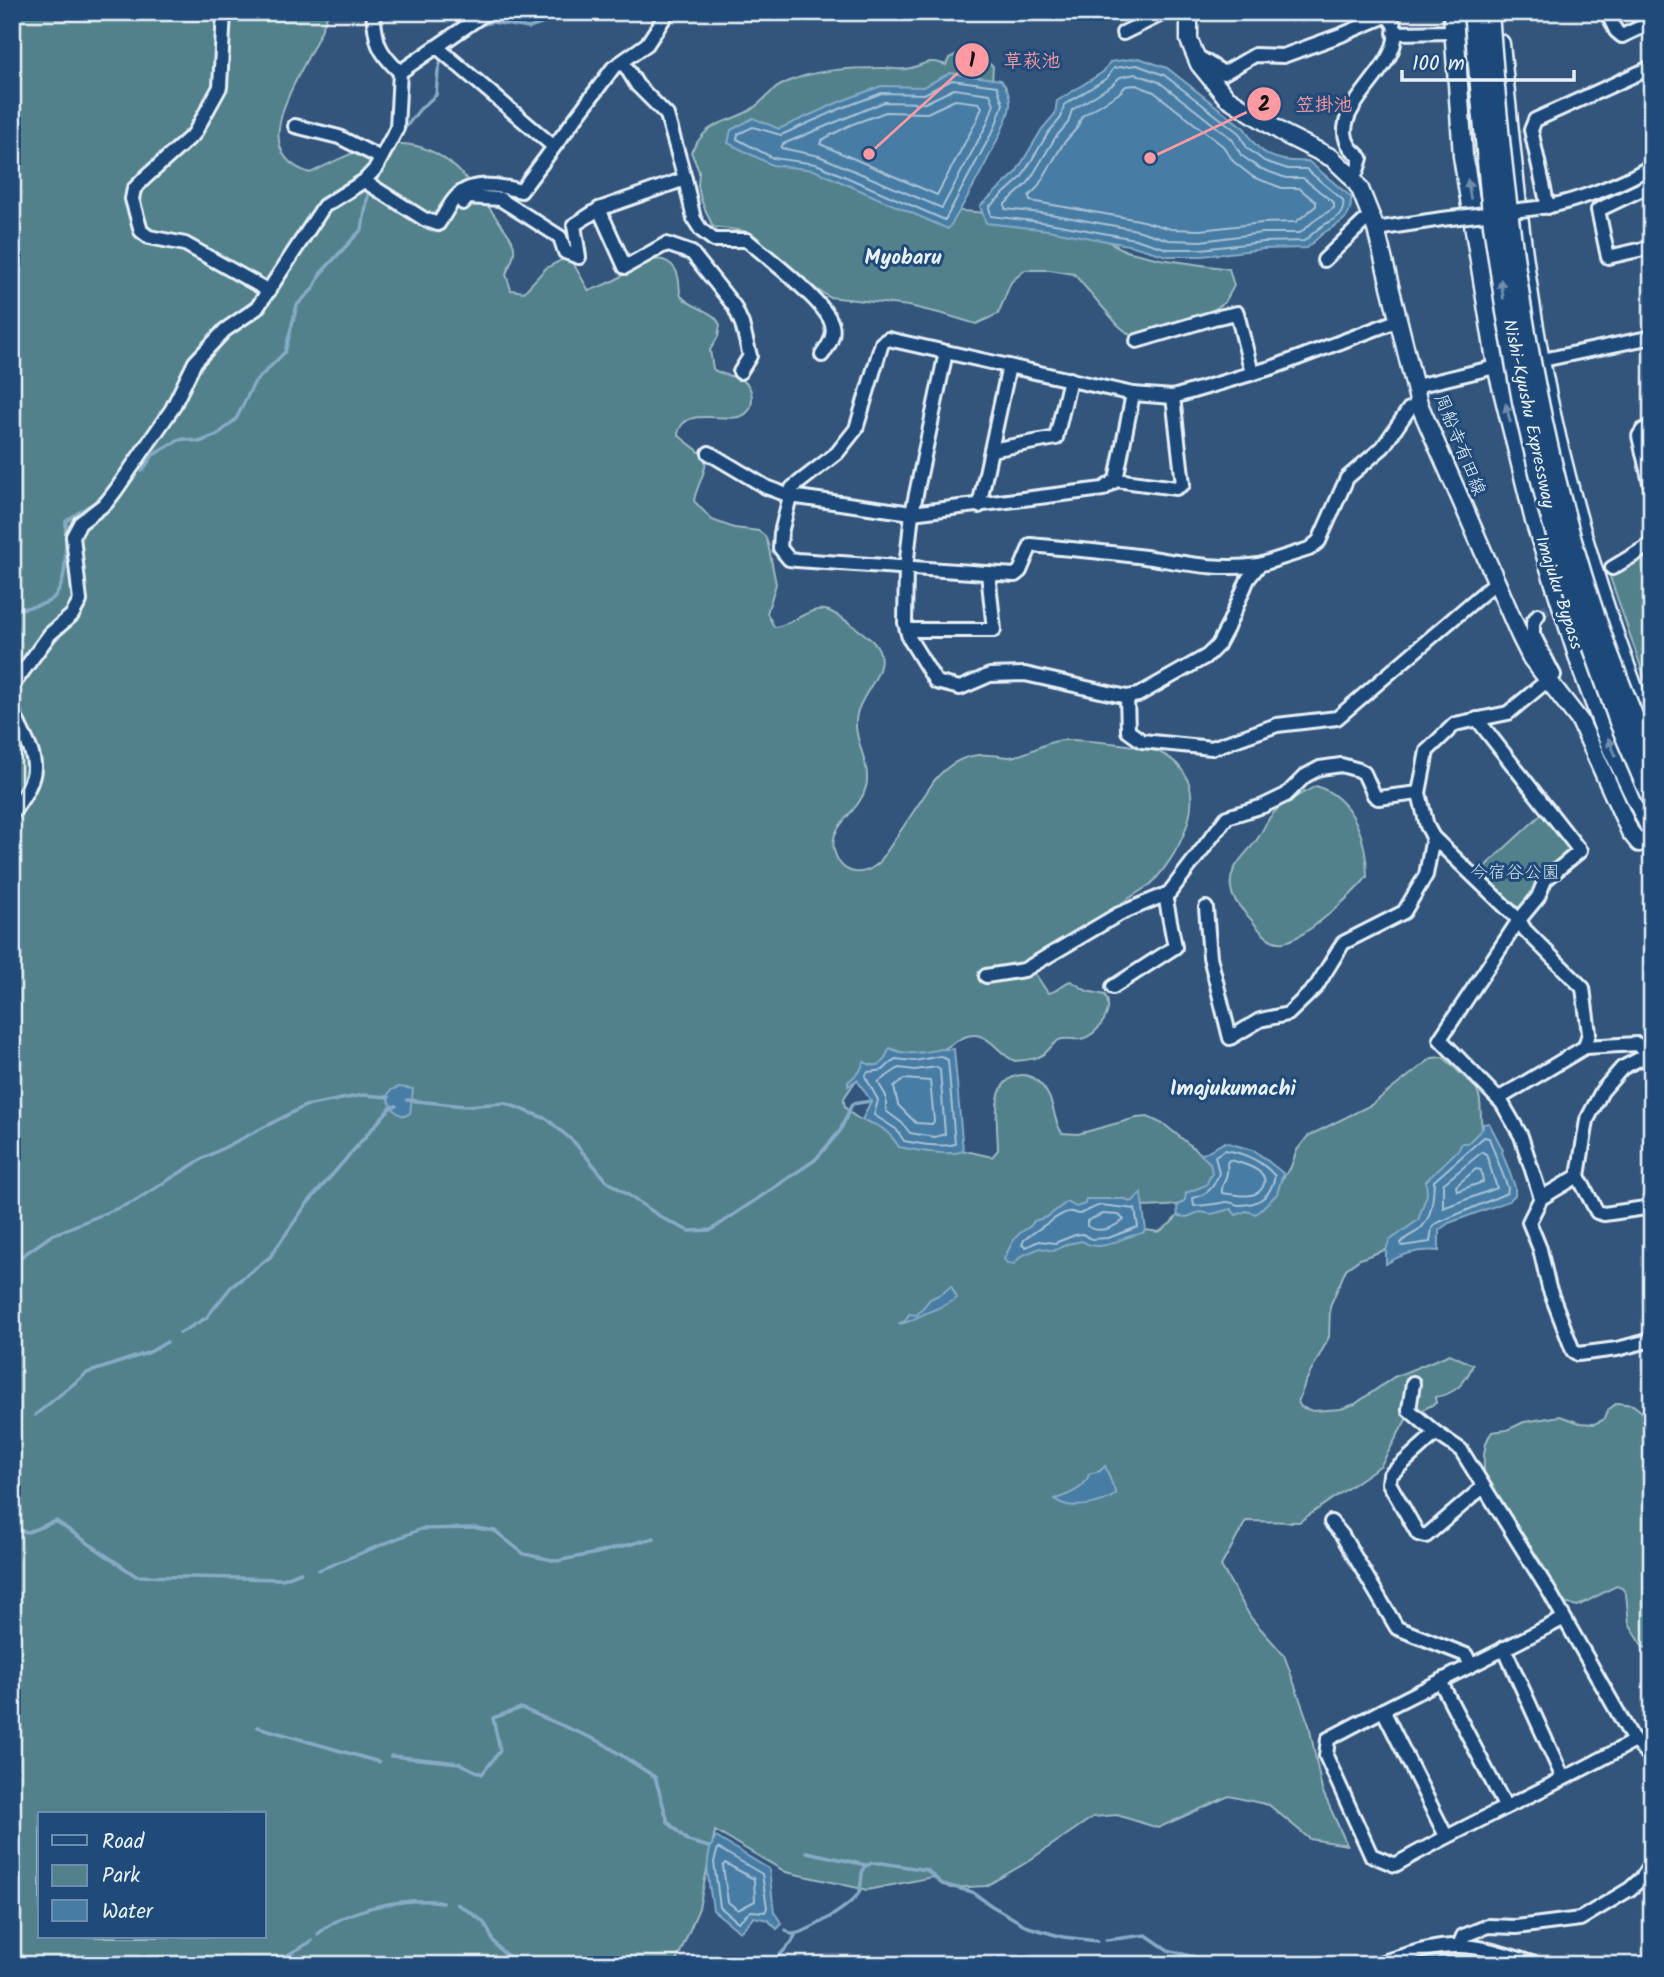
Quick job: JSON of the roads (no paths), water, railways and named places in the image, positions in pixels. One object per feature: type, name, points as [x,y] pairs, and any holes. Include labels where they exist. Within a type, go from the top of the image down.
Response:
[{"type":"highway","name":"Imajuku Bypass","points":[[1453,12],[1463,156],[1497,366],[1535,521],[1583,671],[1611,746],[1652,831]]},
{"type":"highway","name":"Nishi-Kyushu Expressway","points":[[1473,12],[1493,225],[1525,414],[1547,506],[1577,602],[1619,722],[1652,800]]},
{"type":"highway","name":"Nishi-Kyushu Expressway","points":[[1489,12],[1508,220],[1536,385],[1588,595],[1609,657],[1652,761]]},
{"type":"highway","points":[[1496,12],[1518,219],[1540,361],[1589,563],[1619,655],[1652,738]]},
{"type":"main road","name":"周船寺有田線","points":[[1189,12],[1189,40],[1195,55],[1199,64],[1226,97],[1286,135],[1332,158],[1360,189],[1373,222],[1419,404],[1496,582],[1531,658],[1580,721],[1630,832],[1639,844],[1652,838]]},
{"type":"street","points":[[224,12],[220,87],[194,134],[134,189],[132,199],[141,231],[149,237],[185,244],[269,291]]},
{"type":"street","points":[[373,12],[376,43],[385,58],[400,72]]},
{"type":"street","points":[[400,72],[487,12]]},
{"type":"street","points":[[438,224],[457,196],[466,191],[495,185],[521,191],[613,68],[647,44],[668,12]]},
{"type":"street","points":[[1123,33],[1166,12]]},
{"type":"street","points":[[1607,12],[1616,31],[1622,36],[1652,22]]},
{"type":"street","points":[[1195,55],[1224,74],[1255,55],[1283,56],[1385,14],[1394,23],[1395,44],[1389,57],[1359,97],[1345,126],[1349,145],[1361,159],[1357,171],[1351,176]]},
{"type":"street","points":[[1394,33],[1455,32]]},
{"type":"street","points":[[437,47],[553,146]]},
{"type":"street","points":[[623,62],[637,85],[667,115],[694,219],[701,230],[713,240],[747,240],[829,314],[833,327],[832,341],[822,355]]},
{"type":"street","points":[[1542,207],[1531,130],[1535,120],[1652,67]]},
{"type":"street","points":[[12,686],[50,634],[72,615],[80,601],[73,536],[80,523],[106,503],[116,490],[172,409],[195,362],[225,330],[257,308],[324,206],[364,181],[376,168],[397,128],[400,72]]},
{"type":"street","points":[[295,126],[339,137],[381,158]]},
{"type":"street","points":[[1324,260],[1373,222],[1442,219],[1563,205],[1626,179],[1652,164]]},
{"type":"street","points":[[364,181],[424,219],[443,226],[468,197],[500,199],[560,237],[565,252],[579,257],[574,225],[598,209],[685,179]]},
{"type":"street","points":[[1652,182],[1598,210],[1608,257],[1652,247]]},
{"type":"street","points":[[598,209],[625,267],[666,244],[692,253],[734,306],[743,324],[750,356],[740,372]]},
{"type":"street","points":[[1138,341],[1237,313],[1252,373]]},
{"type":"street","points":[[1399,320],[1252,373],[1173,397],[1133,394],[888,339],[882,343],[856,429],[837,453],[792,488],[780,548],[789,559],[1014,575],[1020,571],[1031,545],[1200,566],[1235,568],[1259,565],[1309,550],[1319,541],[1346,478],[1382,447],[1409,409],[1419,404]]},
{"type":"street","points":[[1416,386],[1497,366],[1540,361],[1652,337]]},
{"type":"street","points":[[946,352],[912,513],[906,568],[907,631],[936,682],[960,688],[990,675],[1025,674],[1127,697],[1138,695],[1207,656],[1227,628],[1248,579],[1259,565]]},
{"type":"street","points":[[979,506],[1009,366]]},
{"type":"street","points":[[991,450],[1056,438],[1070,379]]},
{"type":"street","points":[[709,453],[744,475],[790,496],[912,513],[1103,489],[1115,480],[1133,394]]},
{"type":"street","points":[[1115,480],[1176,488],[1183,485],[1173,397]]},
{"type":"street","points":[[1652,428],[1643,430],[1639,436],[1652,491]]},
{"type":"street","points":[[1612,568],[1652,544]]},
{"type":"street","points":[[907,631],[994,630],[988,573]]},
{"type":"street","points":[[1127,697],[1128,731],[1142,741],[1212,748],[1277,725],[1336,718],[1496,582]]},
{"type":"street","points":[[1538,615],[1533,622],[1533,635],[1554,675],[1508,713],[1455,724],[1427,751],[1419,793],[1427,826],[1433,837],[1519,920],[1525,930],[1583,988],[1590,1033],[1585,1047]]},
{"type":"street","points":[[12,710],[34,757],[35,772],[30,786],[12,813]]},
{"type":"street","points":[[1477,719],[1580,851],[1545,880],[1538,897],[1519,920],[1440,1040],[1498,1098],[1521,1136],[1541,1198]]},
{"type":"street","points":[[986,976],[1024,970],[1119,914],[1169,893],[1227,817],[1264,806],[1286,795],[1305,776],[1320,768],[1341,765],[1359,770],[1364,773],[1378,798],[1419,793]]},
{"type":"street","points":[[1206,908],[1210,957],[1230,1038],[1260,1020],[1288,1014],[1316,986],[1343,943],[1404,912],[1426,875],[1433,837]]},
{"type":"street","points":[[1113,987],[1175,947],[1165,895]]},
{"type":"street","points":[[1498,1098],[1585,1047],[1637,1044],[1649,1056],[1622,1068],[1602,1091],[1587,1120],[1578,1176],[1597,1212],[1604,1214],[1652,1207]]},
{"type":"street","points":[[1578,1176],[1541,1198],[1530,1222],[1540,1249],[1549,1288],[1573,1351],[1578,1354],[1617,1349],[1652,1340]]},
{"type":"street","points":[[1413,1383],[1409,1410],[1461,1450],[1550,1593],[1634,1741],[1652,1758]]},
{"type":"street","points":[[1436,1433],[1390,1475],[1389,1483],[1418,1534],[1426,1536],[1483,1487]]},
{"type":"street","points":[[1331,1522],[1342,1535],[1397,1628],[1466,1655],[1470,1664]]},
{"type":"street","points":[[1563,1619],[1470,1664],[1328,1739],[1326,1756],[1371,1855],[1395,1865],[1446,1836],[1634,1741]]},
{"type":"street","points":[[1504,1648],[1563,1778]]},
{"type":"street","points":[[1440,1681],[1505,1806]]},
{"type":"street","points":[[1383,1710],[1446,1836]]},
{"type":"street","points":[[1459,1946],[1462,1936],[1488,1926],[1516,1927],[1580,1919],[1630,1889],[1652,1863]]},
{"type":"street","points":[[1373,1965],[1418,1952],[1459,1946],[1498,1952],[1538,1965]]},
{"type":"water","points":[[1139,58],[1167,68],[1245,129],[1263,152],[1288,161],[1308,161],[1351,197],[1348,215],[1307,248],[1263,249],[1202,256],[1167,256],[1133,246],[1048,230],[986,223],[980,206],[1015,174],[1042,129],[1055,114],[1057,101],[1103,72],[1110,62]]},
{"type":"water","points":[[950,73],[1001,80],[1010,102],[1002,130],[948,229],[814,170],[772,165],[728,143],[731,130],[753,118],[779,129],[881,86],[923,87]]},
{"type":"water","points":[[890,1048],[913,1053],[954,1049],[963,1151],[941,1153],[899,1147],[884,1129],[862,1120],[871,1101],[857,1080],[848,1086],[848,1082],[860,1071],[864,1062],[875,1065],[882,1063]]},
{"type":"water","points":[[399,1087],[413,1089],[410,1113],[405,1116],[396,1111],[387,1096],[391,1090]]},
{"type":"water","points":[[1489,1123],[1503,1150],[1515,1195],[1509,1201],[1449,1223],[1439,1230],[1439,1251],[1411,1253],[1386,1264],[1389,1241],[1418,1220],[1427,1194],[1426,1181],[1462,1143],[1468,1143],[1483,1128],[1483,1124]]},
{"type":"water","points":[[1225,1142],[1255,1151],[1283,1173],[1277,1194],[1256,1214],[1246,1211],[1236,1215],[1231,1209],[1212,1214],[1199,1212],[1187,1217],[1178,1216],[1177,1207],[1185,1200],[1186,1193],[1206,1185],[1212,1173],[1210,1163],[1201,1155]]},
{"type":"water","points":[[1141,1193],[1146,1231],[1104,1246],[1093,1246],[1082,1241],[1067,1244],[1054,1251],[1040,1248],[1021,1256],[1014,1264],[1007,1263],[1004,1259],[1020,1233],[1034,1221],[1047,1217],[1067,1202],[1076,1207],[1085,1204],[1086,1199],[1126,1199],[1129,1202]]},
{"type":"water","points":[[951,1286],[957,1298],[911,1321],[898,1324],[905,1321],[909,1314],[917,1315],[930,1299]]},
{"type":"water","points":[[1105,1466],[1116,1494],[1110,1498],[1077,1506],[1055,1499],[1076,1490],[1089,1474],[1100,1471]]},
{"type":"water","points":[[716,1837],[769,1869],[774,1912],[782,1924],[777,1929],[768,1920],[754,1917],[740,1932],[713,1910],[708,1863],[711,1845]]},
{"type":"waterway","points":[[450,46],[480,25],[492,22],[529,28],[541,24],[559,12]]},
{"type":"waterway","points":[[402,132],[420,109],[436,95],[442,57]]},
{"type":"waterway","points":[[376,180],[382,169]]},
{"type":"waterway","points":[[142,471],[153,455],[179,440],[199,442],[217,435],[236,419],[254,383],[285,352],[297,305],[313,289],[321,273],[362,229],[369,189]]},
{"type":"waterway","points":[[12,611],[45,603],[54,598],[63,579],[65,567],[66,521],[104,496]]},
{"type":"waterway","points":[[12,1263],[52,1235],[133,1202],[202,1159],[305,1106],[363,1095],[389,1097]]},
{"type":"waterway","points":[[407,1100],[464,1106],[505,1103],[547,1119],[574,1142],[607,1181],[664,1219],[689,1231],[711,1230],[815,1160],[840,1131],[852,1104],[871,1101]]},
{"type":"waterway","points":[[180,1333],[206,1318],[231,1287],[270,1257],[306,1205],[391,1107],[396,1106]]},
{"type":"waterway","points":[[35,1415],[87,1373],[150,1352],[167,1342]]},
{"type":"waterway","points":[[12,1530],[28,1532],[56,1521],[136,1576],[283,1579],[301,1572]]},
{"type":"waterway","points":[[319,1570],[421,1529],[476,1528],[495,1531],[524,1554],[557,1561],[654,1538]]},
{"type":"waterway","points":[[391,1756],[459,1763],[482,1774],[500,1751],[493,1718],[521,1708],[601,1742],[655,1777],[668,1822],[688,1841],[709,1847]]},
{"type":"waterway","points":[[258,1727],[379,1762]]},
{"type":"waterway","points":[[807,1852],[866,1865]]},
{"type":"waterway","points":[[786,1930],[791,1934],[798,1933],[837,1912],[858,1894],[864,1867],[872,1863],[882,1863],[927,1870],[942,1884],[972,1892],[1028,1927],[1063,1937],[1097,1941]]},
{"type":"waterway","points":[[318,1934],[344,1917],[377,1906],[411,1901],[442,1902]]},
{"type":"waterway","points":[[457,1904],[484,1923],[501,1951],[515,1960],[531,1965]]},
{"type":"waterway","points":[[777,1958],[795,1935]]},
{"type":"waterway","points":[[1106,1940],[1146,1935],[1168,1950],[1194,1957],[1205,1965]]},
{"type":"waterway","points":[[270,1965],[312,1941]]},
{"type":"waterway","points":[[1495,1945],[1560,1965]]},
{"type":"waterway","points":[[1411,1960],[1470,1955]]},
{"type":"waterway","points":[[124,1958],[206,1957],[234,1965]]},
{"type":"waterway","points":[[758,1965],[771,1961]]},
{"type":"tunnel","points":[[1538,615],[1564,598]]},
{"type":"place","name":"草萩池","points":[[869,154]]},
{"type":"place","name":"笠掛池","points":[[1150,158]]},
{"type":"district","name":"Myobaru","points":[[903,258]]},
{"type":"district","name":"Imajukumachi","points":[[1233,1089]]},
{"type":"park label","name":"今宿谷公園","points":[[1515,873]]}]
